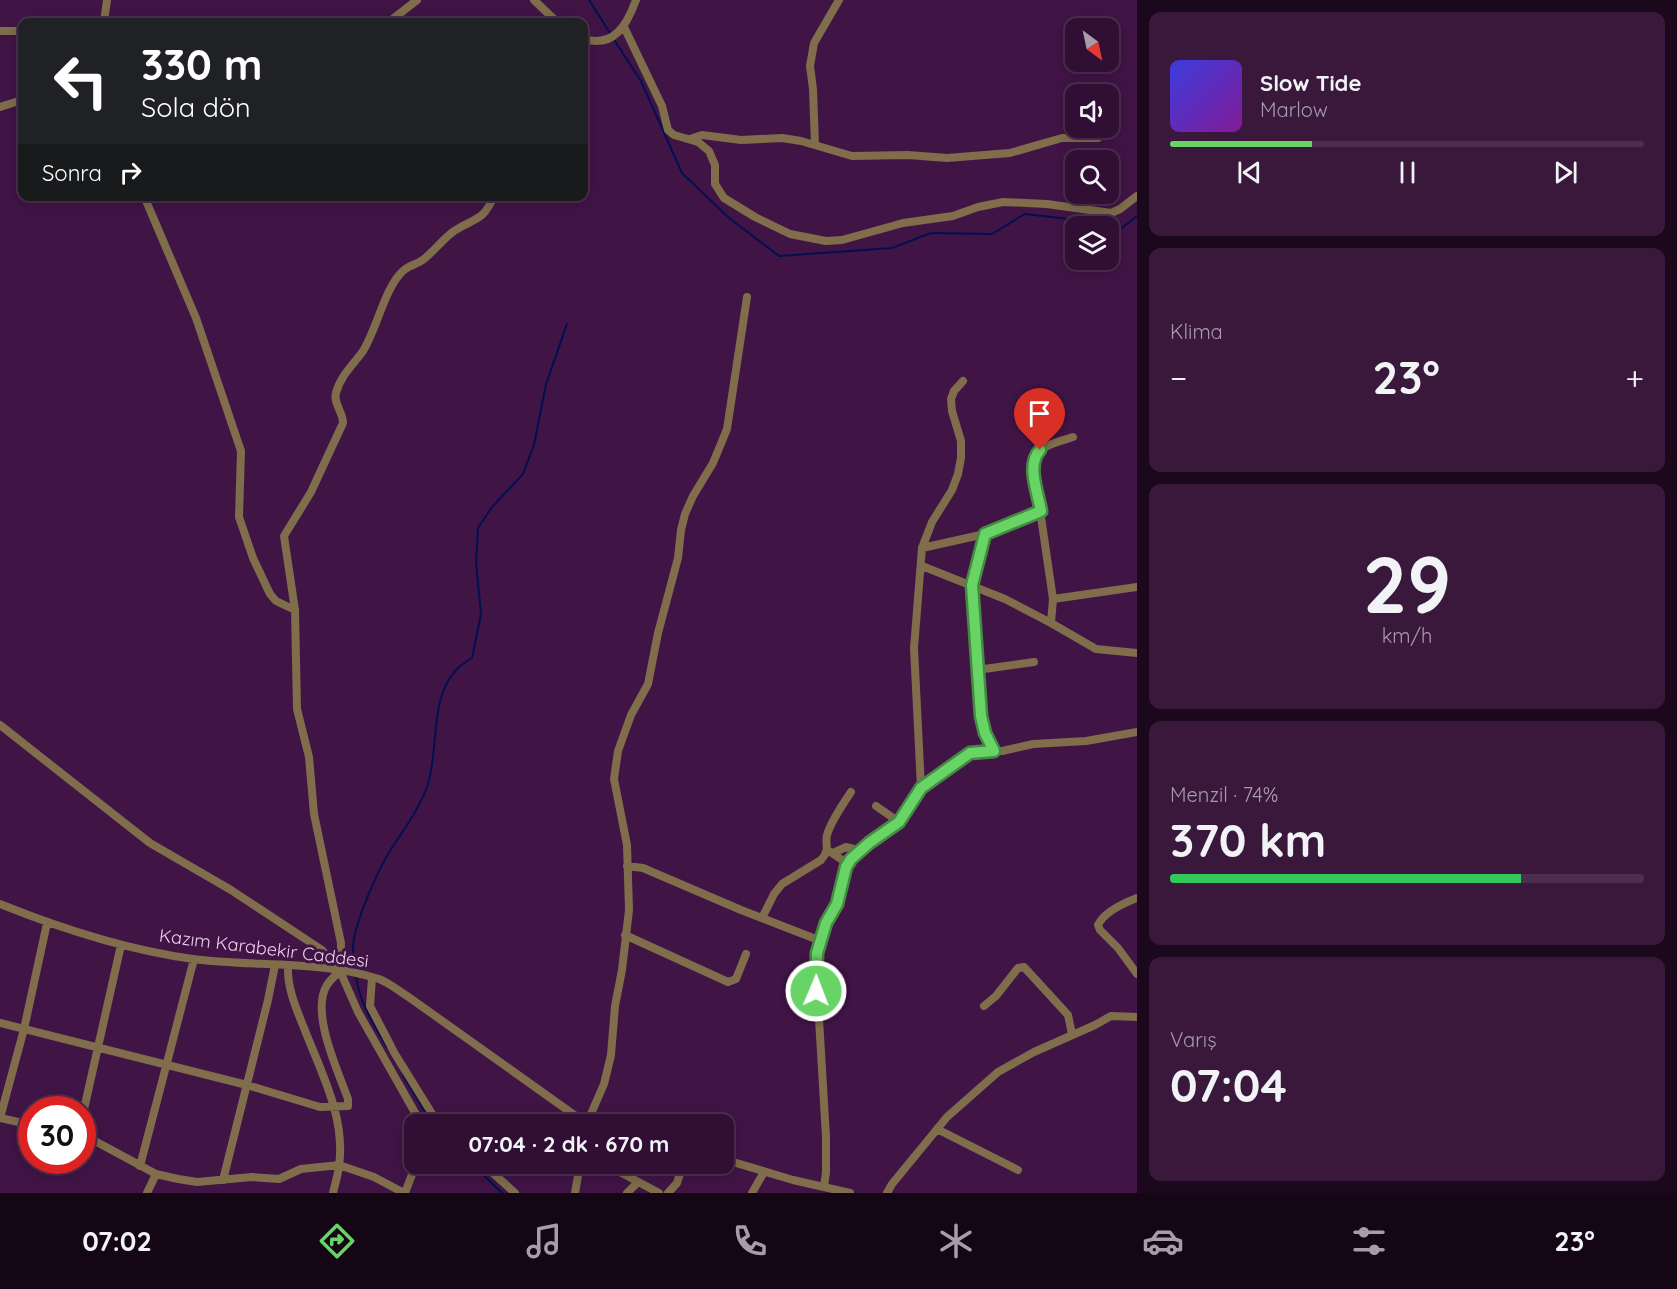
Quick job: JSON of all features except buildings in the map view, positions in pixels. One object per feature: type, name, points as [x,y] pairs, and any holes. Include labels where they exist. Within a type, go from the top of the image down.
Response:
[{"type":"street","points":[[105,18],[107,0]]},
{"type":"street","points":[[394,18],[417,0]]},
{"type":"street","points":[[534,0],[554,18]]},
{"type":"street","points":[[588,40],[604,40],[621,29],[630,18],[636,0]]},
{"type":"street","points":[[816,145],[810,66],[814,43],[839,0]]},
{"type":"street","points":[[621,29],[662,106],[668,130],[674,135],[702,144],[711,155],[715,165],[715,184],[724,198],[755,217],[790,234],[826,241],[842,240],[915,220],[953,216],[994,203],[1047,204],[1111,213],[1137,196]]},
{"type":"street","points":[[0,31],[18,31]]},
{"type":"street","points":[[0,107],[18,101]]},
{"type":"street","points":[[690,140],[702,135],[731,140],[782,138],[816,145],[842,154],[960,158],[1010,153],[1065,138]]},
{"type":"street","points":[[146,201],[196,318],[241,451],[239,517],[253,558],[270,594],[276,601],[295,610]]},
{"type":"street","points":[[0,1023],[247,1085],[320,1107],[348,1106],[348,1099],[325,1035],[322,1005],[326,986],[340,971],[341,943],[314,814],[309,757],[297,709],[295,610],[284,536],[311,492],[343,423],[343,413],[335,399],[336,393],[343,378],[366,345],[398,277],[408,267],[422,261],[458,229],[479,219],[487,211],[492,201]]},
{"type":"street","points":[[594,1114],[609,1067],[629,901],[626,835],[614,779],[618,751],[631,715],[648,684],[658,633],[678,558],[685,514],[713,463],[727,429],[747,297]]},
{"type":"street","points":[[921,788],[914,648],[922,548],[932,522],[952,490],[958,474],[961,441],[951,407],[951,399],[954,391],[963,381]]},
{"type":"street","points":[[1052,622],[1053,599],[1033,465],[1034,458],[1043,448],[1073,437]]},
{"type":"street","points":[[922,548],[985,534],[1041,511]]},
{"type":"street","points":[[985,534],[972,585],[983,724],[994,751]]},
{"type":"street","points":[[922,566],[1005,599],[1052,622],[1096,649],[1137,653]]},
{"type":"street","points":[[1053,599],[1137,587]]},
{"type":"street","points":[[977,670],[1034,662]]},
{"type":"street","points":[[0,725],[150,843],[231,890],[322,950],[340,971],[358,1012],[416,1114]]},
{"type":"street","points":[[824,1187],[826,1137],[816,968],[826,923],[837,904],[848,864],[869,843],[899,822],[921,788],[970,753],[1002,751],[1033,744],[1086,741],[1137,732]]},
{"type":"street","points":[[848,864],[830,851],[827,833],[851,792]]},
{"type":"street","points":[[876,806],[899,822]]},
{"type":"street","points":[[762,918],[778,889],[792,877],[821,860],[830,851],[846,847],[862,851]]},
{"type":"street","points":[[627,866],[643,867],[821,941]]},
{"type":"street","points":[[1137,898],[1112,911],[1098,925],[1137,974]]},
{"type":"street","name":"Kazım Karabekir Caddesi","points":[[0,904],[46,923],[121,945],[194,959],[340,971],[381,980],[577,1114]]},
{"type":"street","points":[[18,1122],[0,1118],[24,1029],[46,923]]},
{"type":"street","points":[[625,935],[728,982],[736,979],[746,954]]},
{"type":"street","points":[[87,1096],[121,945]]},
{"type":"street","points":[[140,1166],[194,959]]},
{"type":"street","points":[[223,1180],[275,965]]},
{"type":"street","points":[[288,966],[287,980],[334,1106],[340,1149],[333,1193]]},
{"type":"street","points":[[984,1006],[996,996],[1018,968],[1024,967],[1068,1015],[1072,1034]]},
{"type":"street","points":[[372,978],[370,1006],[395,1054],[432,1114]]},
{"type":"street","points":[[886,1193],[947,1117],[998,1072],[1034,1052],[1111,1016],[1137,1017]]},
{"type":"street","points":[[937,1129],[1018,1170]]},
{"type":"street","points":[[96,1142],[156,1173],[197,1182],[252,1177],[279,1179],[301,1169],[339,1165],[374,1177],[405,1193],[412,1174]]},
{"type":"street","points":[[734,1162],[850,1193]]},
{"type":"street","points":[[752,1193],[764,1172]]},
{"type":"street","points":[[147,1193],[156,1173]]},
{"type":"street","points":[[494,1174],[515,1193]]},
{"type":"street","points":[[575,1193],[578,1174]]},
{"type":"street","points":[[623,1174],[659,1193]]},
{"type":"street","points":[[668,1193],[680,1174]]},
{"type":"street","points":[[627,1193],[637,1183]]},
{"type":"waterway","points":[[589,0],[610,33]]},
{"type":"waterway","points":[[613,38],[641,81],[682,173],[729,218],[779,256],[892,248],[931,233],[992,234],[1025,214],[1065,219]]},
{"type":"waterway","points":[[1119,230],[1137,216]]},
{"type":"waterway","points":[[355,970],[354,938],[366,900],[383,863],[427,787],[442,695],[457,669],[472,658],[481,614],[476,562],[478,528],[492,507],[523,474],[534,445],[546,384],[567,324]]},
{"type":"waterway","points":[[356,976],[364,1004],[387,1047]]},
{"type":"waterway","points":[[403,1075],[426,1114]]},
{"type":"waterway","points":[[482,1174],[502,1193]]},
{"type":"route","points":[[816,991],[817,953],[826,923],[837,904],[846,867],[851,859],[899,822],[921,788],[970,753],[983,750],[994,751],[985,733],[981,716],[972,585],[985,534],[1041,511],[1033,465],[1035,455],[1040,450]]}]
